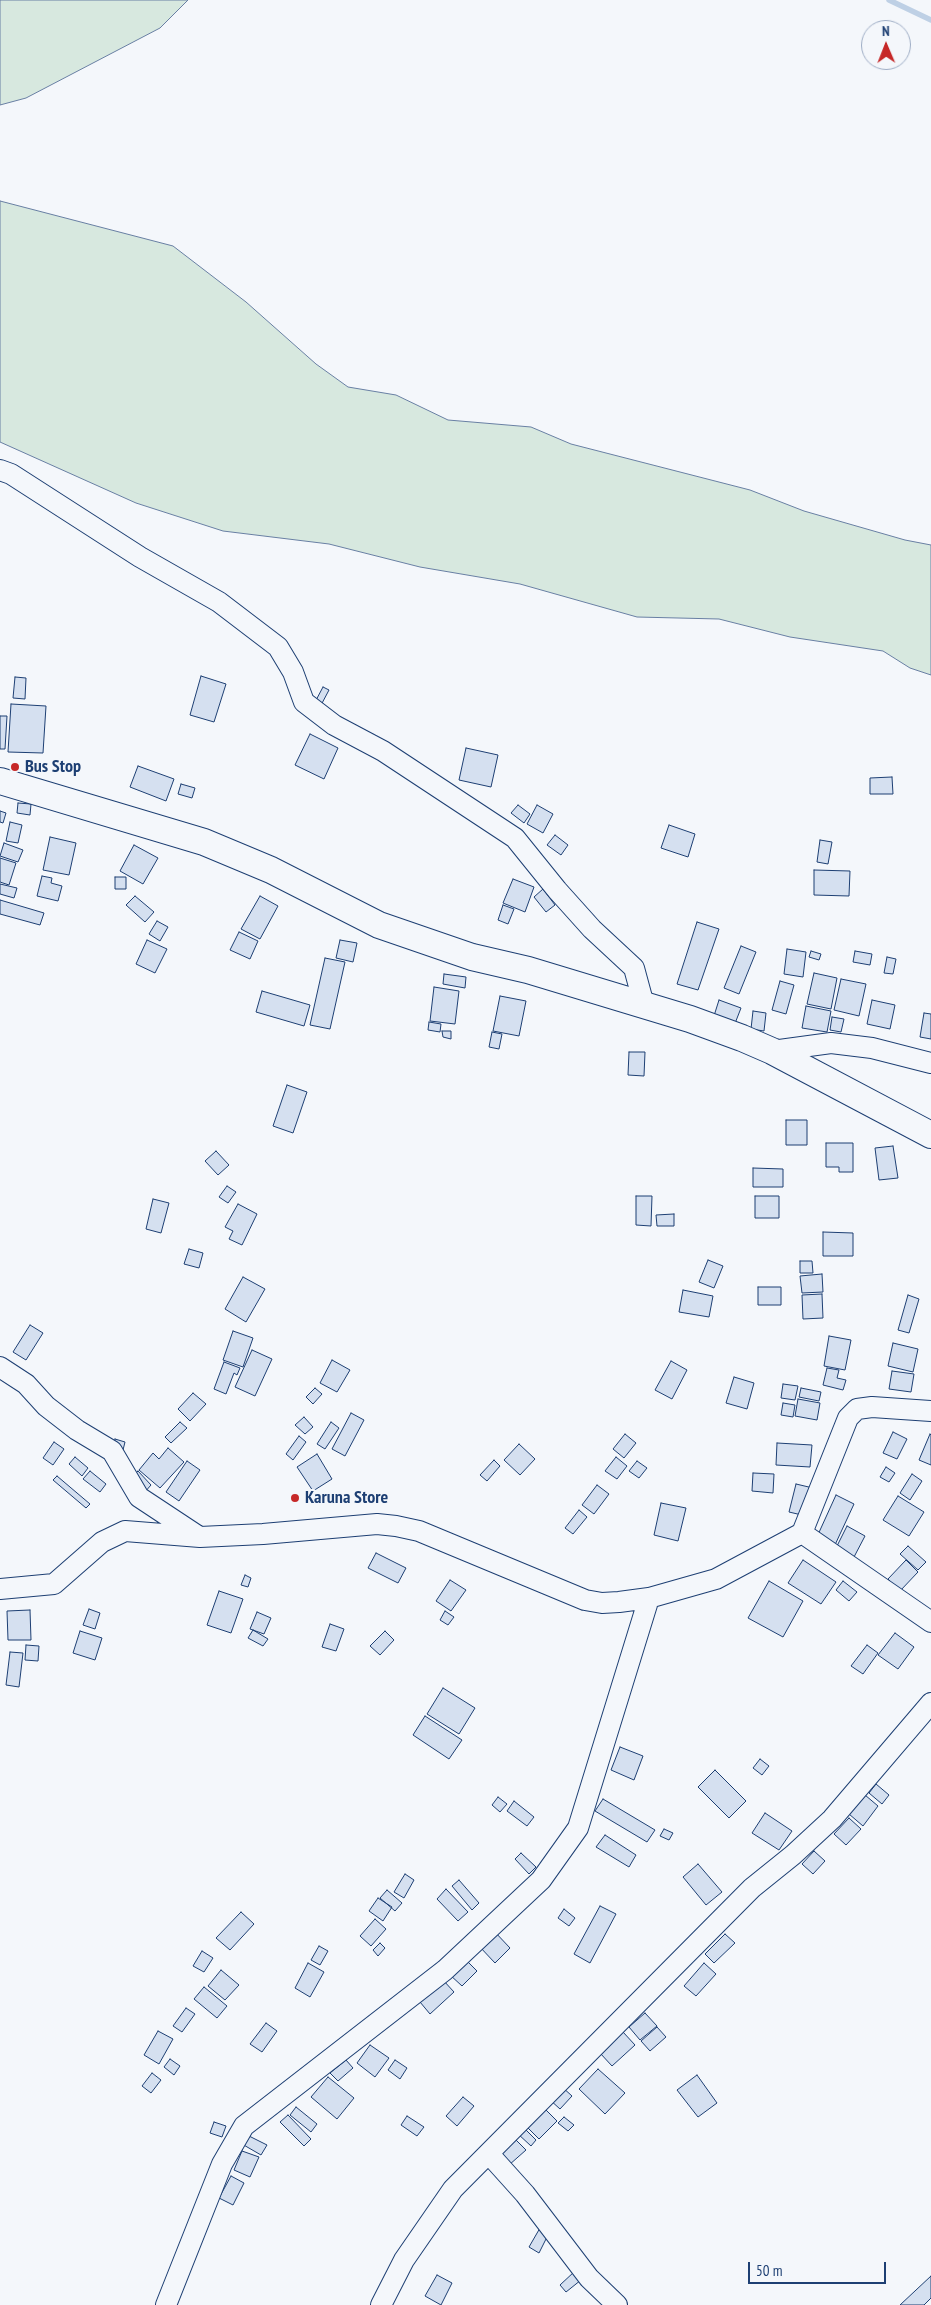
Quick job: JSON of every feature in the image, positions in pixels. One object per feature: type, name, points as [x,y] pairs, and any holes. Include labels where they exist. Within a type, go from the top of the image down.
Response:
[{"type":"main road","points":[[0,781],[204,842],[271,870],[379,925],[472,957],[528,970],[698,1022],[772,1051],[931,1135]]},
{"type":"street","points":[[0,470],[11,474],[140,557],[219,602],[278,647],[294,672],[304,702],[334,725],[383,751],[515,838],[557,890],[592,929],[634,968],[644,1005]]},
{"type":"street","points":[[772,1051],[831,1043],[872,1048],[931,1063]]},
{"type":"street","points":[[0,1367],[26,1384],[46,1406],[77,1430],[112,1451],[139,1497],[200,1537]]},
{"type":"street","points":[[0,1589],[54,1584],[102,1542],[125,1531],[200,1537],[263,1534],[377,1524],[419,1531],[585,1600],[602,1603],[649,1598],[716,1579],[802,1533],[848,1418],[857,1409],[872,1407],[931,1411]]},
{"type":"street","points":[[802,1533],[931,1622]]},
{"type":"street","points":[[166,2305],[222,2164],[244,2126],[445,1970],[541,1880],[578,1828],[649,1598]]},
{"type":"street","points":[[381,2305],[404,2260],[453,2189],[752,1888],[793,1856],[832,1819],[931,1703]]},
{"type":"street","points":[[489,2154],[525,2194],[589,2278],[618,2305]]},
{"type":"shaded area","points":[[0,0],[188,0],[160,28],[26,98],[0,105]]},
{"type":"shaded area","points":[[0,201],[173,246],[246,302],[316,364],[348,387],[396,395],[448,420],[531,427],[571,444],[750,490],[804,511],[905,540],[931,545],[931,675],[910,668],[883,651],[790,637],[719,619],[637,617],[520,584],[420,567],[329,544],[223,531],[136,503],[0,442]]},
{"type":"building","points":[[201,676],[226,684],[214,722],[190,715]]},
{"type":"building","points":[[15,677],[26,678],[25,699],[13,698]]},
{"type":"building","points":[[323,687],[329,690],[320,707],[314,704]]},
{"type":"building","points":[[11,704],[46,706],[43,753],[8,752]]},
{"type":"building","points":[[0,716],[7,716],[5,749],[0,749]]},
{"type":"building","points":[[310,734],[338,748],[324,779],[295,765]]},
{"type":"building","points":[[466,748],[498,755],[491,787],[459,780]]},
{"type":"building","points":[[138,766],[174,779],[166,801],[130,787]]},
{"type":"building","points":[[892,777],[893,794],[870,794],[870,778]]},
{"type":"building","points":[[181,784],[195,788],[192,798],[178,794]]},
{"type":"building","points":[[18,803],[31,804],[30,815],[17,813]]},
{"type":"building","points":[[518,805],[530,814],[524,823],[511,813]]},
{"type":"building","points":[[537,805],[553,814],[543,833],[527,824]]},
{"type":"building","points":[[0,811],[6,813],[3,823],[0,822]]},
{"type":"building","points":[[10,822],[22,825],[18,843],[6,841]]},
{"type":"building","points":[[669,825],[695,834],[688,857],[661,848]]},
{"type":"building","points":[[555,835],[568,845],[561,855],[547,845]]},
{"type":"building","points":[[50,837],[76,843],[69,875],[43,870]]},
{"type":"building","points":[[820,840],[832,842],[828,864],[817,862]]},
{"type":"building","points":[[4,843],[23,850],[18,862],[0,856]]},
{"type":"building","points":[[134,845],[158,858],[143,884],[120,871]]},
{"type":"building","points":[[0,858],[16,863],[9,885],[0,882]]},
{"type":"building","points":[[814,870],[850,871],[849,896],[814,895]]},
{"type":"building","points":[[42,876],[52,878],[51,883],[62,886],[58,901],[37,896]]},
{"type":"building","points":[[115,877],[126,877],[126,889],[115,889]]},
{"type":"building","points":[[513,879],[534,887],[525,912],[503,903]]},
{"type":"building","points":[[0,884],[17,888],[14,898],[0,894]]},
{"type":"building","points":[[543,889],[555,905],[546,912],[534,897]]},
{"type":"building","points":[[135,896],[154,912],[145,922],[126,905]]},
{"type":"building","points":[[260,896],[278,906],[260,939],[241,929]]},
{"type":"building","points":[[0,900],[44,913],[40,925],[0,914]]},
{"type":"building","points":[[503,905],[514,909],[508,924],[498,920]]},
{"type":"building","points":[[157,921],[168,927],[160,941],[149,934]]},
{"type":"building","points":[[697,922],[719,929],[698,990],[677,984]]},
{"type":"building","points":[[239,932],[258,941],[250,959],[230,950]]},
{"type":"building","points":[[147,940],[167,949],[155,973],[136,964]]},
{"type":"building","points":[[340,940],[357,943],[353,962],[336,958]]},
{"type":"building","points":[[741,946],[756,952],[739,994],[724,988]]},
{"type":"building","points":[[787,949],[806,952],[803,977],[784,974]]},
{"type":"building","points":[[811,951],[821,954],[819,960],[809,957]]},
{"type":"building","points":[[855,951],[872,954],[870,965],[853,962]]},
{"type":"building","points":[[887,957],[896,959],[893,974],[884,973]]},
{"type":"building","points":[[325,958],[345,962],[330,1029],[310,1025]]},
{"type":"building","points":[[814,973],[837,978],[831,1009],[807,1004]]},
{"type":"building","points":[[444,974],[466,977],[465,988],[443,984]]},
{"type":"building","points":[[841,979],[866,984],[859,1016],[834,1010]]},
{"type":"building","points":[[780,981],[794,985],[786,1014],[772,1010]]},
{"type":"building","points":[[434,987],[459,991],[455,1024],[430,1021]]},
{"type":"building","points":[[262,991],[310,1005],[304,1026],[256,1012]]},
{"type":"building","points":[[500,996],[526,1001],[519,1036],[493,1031]]},
{"type":"building","points":[[719,1000],[741,1008],[734,1026],[713,1019]]},
{"type":"building","points":[[872,1000],[895,1005],[890,1029],[867,1024]]},
{"type":"building","points":[[806,1006],[831,1011],[827,1032],[802,1028]]},
{"type":"building","points":[[753,1011],[766,1013],[764,1031],[751,1029]]},
{"type":"building","points":[[924,1013],[931,1014],[931,1039],[920,1037]]},
{"type":"building","points":[[832,1017],[844,1019],[841,1032],[830,1030]]},
{"type":"building","points":[[429,1022],[441,1024],[440,1032],[428,1030]]},
{"type":"building","points":[[442,1031],[451,1031],[451,1039],[443,1037]]},
{"type":"building","points":[[492,1032],[502,1034],[499,1049],[489,1047]]},
{"type":"building","points":[[629,1052],[645,1052],[644,1076],[628,1075]]},
{"type":"building","points":[[287,1085],[307,1092],[293,1133],[273,1126]]},
{"type":"building","points":[[786,1120],[807,1120],[807,1145],[786,1145]]},
{"type":"building","points":[[826,1143],[853,1143],[853,1172],[839,1172],[839,1167],[826,1167]]},
{"type":"building","points":[[893,1146],[898,1178],[879,1180],[875,1148]]},
{"type":"building","points":[[216,1151],[229,1165],[218,1175],[205,1161]]},
{"type":"building","points":[[753,1168],[783,1169],[783,1187],[753,1187]]},
{"type":"building","points":[[227,1186],[236,1192],[228,1203],[219,1197]]},
{"type":"building","points":[[636,1196],[652,1196],[651,1226],[636,1225]]},
{"type":"building","points":[[755,1196],[779,1196],[779,1218],[755,1218]]},
{"type":"building","points":[[153,1199],[169,1203],[161,1233],[146,1229]]},
{"type":"building","points":[[238,1204],[257,1214],[242,1245],[229,1239],[233,1231],[225,1227]]},
{"type":"building","points":[[674,1214],[674,1226],[657,1226],[656,1215]]},
{"type":"building","points":[[823,1232],[853,1233],[853,1256],[823,1256]]},
{"type":"building","points":[[189,1249],[203,1253],[199,1268],[184,1264]]},
{"type":"building","points":[[708,1260],[723,1266],[714,1288],[699,1282]]},
{"type":"building","points":[[800,1261],[812,1261],[813,1273],[800,1273]]},
{"type":"building","points":[[822,1274],[823,1292],[802,1293],[800,1276]]},
{"type":"building","points":[[243,1277],[265,1289],[246,1322],[225,1309]]},
{"type":"building","points":[[758,1287],[781,1287],[781,1305],[758,1305]]},
{"type":"building","points":[[683,1290],[713,1296],[709,1317],[679,1312]]},
{"type":"building","points":[[822,1294],[823,1318],[803,1319],[802,1295]]},
{"type":"building","points":[[908,1295],[919,1299],[909,1333],[898,1330]]},
{"type":"building","points":[[30,1325],[43,1333],[26,1360],[13,1352]]},
{"type":"building","points":[[233,1331],[253,1338],[243,1367],[223,1360]]},
{"type":"building","points":[[829,1336],[851,1340],[845,1370],[824,1366]]},
{"type":"building","points":[[893,1343],[918,1349],[913,1372],[888,1366]]},
{"type":"building","points":[[252,1350],[272,1359],[255,1396],[235,1387]]},
{"type":"building","points":[[332,1360],[350,1370],[337,1392],[320,1383]]},
{"type":"building","points":[[671,1361],[687,1370],[672,1399],[655,1390]]},
{"type":"building","points":[[224,1362],[240,1368],[237,1375],[234,1373],[226,1394],[214,1389]]},
{"type":"building","points":[[827,1368],[839,1370],[837,1378],[846,1380],[843,1390],[823,1385]]},
{"type":"building","points":[[892,1371],[914,1374],[911,1392],[889,1389]]},
{"type":"building","points":[[734,1377],[754,1383],[747,1409],[726,1403]]},
{"type":"building","points":[[783,1384],[798,1386],[795,1400],[781,1398]]},
{"type":"building","points":[[315,1388],[322,1394],[313,1404],[306,1397]]},
{"type":"building","points":[[801,1388],[821,1392],[819,1401],[799,1397]]},
{"type":"building","points":[[193,1393],[206,1404],[190,1421],[178,1409]]},
{"type":"building","points":[[798,1399],[820,1403],[817,1420],[795,1416]]},
{"type":"building","points":[[783,1403],[795,1405],[793,1417],[781,1415]]},
{"type":"building","points":[[351,1413],[364,1420],[345,1456],[332,1449]]},
{"type":"building","points":[[304,1417],[313,1427],[305,1434],[295,1425]]},
{"type":"building","points":[[180,1422],[187,1428],[171,1443],[165,1437]]},
{"type":"building","points":[[331,1422],[339,1428],[325,1449],[317,1444]]},
{"type":"building","points":[[893,1432],[907,1439],[897,1459],[883,1453]]},
{"type":"building","points":[[625,1434],[636,1443],[624,1458],[613,1449]]},
{"type":"building","points":[[931,1435],[931,1465],[919,1460]]},
{"type":"building","points":[[299,1436],[306,1442],[293,1460],[286,1454]]},
{"type":"building","points":[[115,1439],[125,1442],[123,1450],[113,1448]]},
{"type":"building","points":[[54,1442],[64,1449],[53,1465],[43,1458]]},
{"type":"building","points":[[777,1443],[812,1445],[810,1467],[776,1465]]},
{"type":"building","points":[[519,1444],[535,1459],[520,1475],[504,1460]]},
{"type":"building","points":[[168,1448],[184,1462],[160,1488],[139,1470],[153,1453],[159,1459]]},
{"type":"building","points":[[317,1454],[332,1479],[313,1491],[297,1467]]},
{"type":"building","points":[[75,1457],[88,1468],[82,1476],[69,1464]]},
{"type":"building","points":[[616,1457],[627,1466],[617,1479],[605,1471]]},
{"type":"building","points":[[494,1460],[500,1466],[487,1481],[480,1475]]},
{"type":"building","points":[[187,1461],[200,1470],[179,1501],[166,1492]]},
{"type":"building","points":[[637,1461],[647,1468],[639,1478],[629,1471]]},
{"type":"building","points":[[886,1467],[895,1473],[889,1482],[880,1477]]},
{"type":"building","points":[[90,1471],[106,1484],[100,1492],[83,1479]]},
{"type":"building","points":[[138,1471],[151,1485],[144,1493],[130,1479]]},
{"type":"building","points":[[753,1473],[774,1474],[773,1493],[752,1491]]},
{"type":"building","points":[[912,1474],[922,1481],[910,1500],[900,1493]]},
{"type":"building","points":[[57,1476],[90,1504],[86,1508],[53,1480]]},
{"type":"building","points":[[796,1484],[813,1488],[806,1516],[789,1512]]},
{"type":"building","points":[[597,1485],[609,1494],[594,1514],[582,1505]]},
{"type":"building","points":[[836,1495],[854,1504],[834,1547],[816,1539]]},
{"type":"building","points":[[898,1496],[924,1512],[909,1536],[883,1520]]},
{"type":"building","points":[[661,1503],[686,1508],[678,1541],[654,1535]]},
{"type":"building","points":[[579,1510],[587,1517],[573,1534],[565,1528]]},
{"type":"building","points":[[847,1526],[865,1536],[854,1557],[836,1548]]},
{"type":"building","points":[[908,1546],[926,1562],[918,1570],[900,1554]]},
{"type":"building","points":[[376,1553],[406,1568],[398,1583],[368,1568]]},
{"type":"building","points":[[803,1560],[836,1582],[821,1604],[788,1583]]},
{"type":"building","points":[[906,1560],[918,1572],[900,1591],[888,1579]]},
{"type":"building","points":[[245,1575],[251,1578],[248,1587],[241,1585]]},
{"type":"building","points":[[450,1580],[466,1590],[451,1611],[436,1601]]},
{"type":"building","points":[[769,1581],[803,1601],[783,1637],[748,1618]]},
{"type":"building","points":[[843,1581],[857,1592],[849,1601],[836,1590]]},
{"type":"building","points":[[219,1591],[243,1599],[231,1633],[207,1625]]},
{"type":"building","points":[[89,1609],[100,1613],[95,1629],[83,1625]]},
{"type":"building","points":[[30,1610],[31,1640],[8,1640],[7,1611]]},
{"type":"building","points":[[445,1611],[454,1617],[448,1625],[440,1620]]},
{"type":"building","points":[[257,1612],[271,1618],[264,1634],[250,1629]]},
{"type":"building","points":[[330,1624],[344,1629],[336,1651],[322,1647]]},
{"type":"building","points":[[253,1630],[268,1639],[263,1646],[248,1638]]},
{"type":"building","points":[[80,1631],[102,1638],[95,1660],[73,1653]]},
{"type":"building","points":[[385,1631],[394,1640],[380,1655],[370,1646]]},
{"type":"building","points":[[895,1633],[914,1647],[898,1669],[878,1655]]},
{"type":"building","points":[[26,1645],[39,1646],[38,1661],[25,1660]]},
{"type":"building","points":[[867,1645],[878,1653],[863,1674],[851,1666]]},
{"type":"building","points":[[10,1652],[23,1653],[19,1687],[6,1685]]},
{"type":"building","points":[[443,1688],[475,1708],[459,1734],[427,1714]]},
{"type":"building","points":[[425,1716],[462,1740],[449,1759],[413,1735]]},
{"type":"building","points":[[620,1747],[643,1756],[634,1780],[611,1770]]},
{"type":"building","points":[[760,1759],[769,1766],[762,1775],[753,1768]]},
{"type":"building","points":[[715,1770],[746,1801],[729,1818],[698,1787]]},
{"type":"building","points":[[876,1784],[889,1795],[882,1804],[869,1793]]},
{"type":"building","points":[[865,1795],[878,1806],[863,1826],[849,1814]]},
{"type":"building","points":[[498,1797],[507,1804],[500,1812],[492,1805]]},
{"type":"building","points":[[603,1799],[655,1830],[647,1842],[595,1811]]},
{"type":"building","points":[[514,1801],[534,1817],[527,1826],[507,1811]]},
{"type":"building","points":[[765,1813],[792,1831],[779,1850],[752,1833]]},
{"type":"building","points":[[849,1818],[861,1829],[846,1845],[834,1834]]},
{"type":"building","points":[[664,1829],[673,1833],[669,1840],[660,1836]]},
{"type":"building","points":[[605,1835],[636,1855],[629,1867],[596,1847]]},
{"type":"building","points":[[814,1851],[825,1861],[813,1874],[802,1864]]},
{"type":"building","points":[[521,1853],[536,1867],[529,1874],[515,1859]]},
{"type":"building","points":[[698,1864],[722,1892],[706,1905],[683,1877]]},
{"type":"building","points":[[405,1874],[414,1880],[404,1898],[394,1892]]},
{"type":"building","points":[[459,1880],[479,1903],[472,1910],[452,1886]]},
{"type":"building","points":[[446,1889],[468,1912],[458,1921],[437,1899]]},
{"type":"building","points":[[387,1890],[402,1903],[395,1911],[380,1898]]},
{"type":"building","points":[[378,1898],[392,1907],[383,1921],[369,1911]]},
{"type":"building","points":[[600,1906],[616,1914],[590,1963],[574,1954]]},
{"type":"building","points":[[564,1909],[575,1918],[569,1926],[558,1918]]},
{"type":"building","points":[[241,1912],[254,1924],[230,1950],[216,1938]]},
{"type":"building","points":[[375,1919],[386,1929],[371,1946],[360,1936]]},
{"type":"building","points":[[494,1931],[510,1948],[495,1963],[479,1946]]},
{"type":"building","points":[[725,1934],[735,1943],[714,1963],[705,1954]]},
{"type":"building","points":[[380,1943],[385,1948],[378,1956],[373,1950]]},
{"type":"building","points":[[319,1946],[328,1951],[320,1965],[311,1960]]},
{"type":"building","points":[[202,1951],[213,1958],[204,1972],[193,1966]]},
{"type":"building","points":[[464,1958],[477,1971],[462,1986],[449,1974]]},
{"type":"building","points":[[308,1963],[324,1972],[310,1997],[295,1988]]},
{"type":"building","points":[[704,1963],[716,1974],[696,1996],[684,1986]]},
{"type":"building","points":[[221,1970],[239,1985],[225,2000],[208,1986]]},
{"type":"building","points":[[443,1980],[454,1992],[430,2014],[420,2002]]},
{"type":"building","points":[[204,1987],[227,2006],[217,2018],[194,1999]]},
{"type":"building","points":[[186,2008],[195,2014],[182,2032],[173,2026]]},
{"type":"building","points":[[645,2013],[657,2026],[640,2040],[629,2027]]},
{"type":"building","points":[[266,2023],[277,2031],[262,2052],[250,2044]]},
{"type":"building","points":[[657,2027],[666,2037],[650,2051],[641,2041]]},
{"type":"building","points":[[158,2031],[173,2039],[159,2064],[144,2055]]},
{"type":"building","points":[[623,2032],[635,2045],[612,2066],[600,2053]]},
{"type":"building","points":[[370,2045],[389,2058],[375,2077],[357,2063]]},
{"type":"building","points":[[170,2059],[180,2066],[174,2075],[164,2067]]},
{"type":"building","points":[[346,2060],[353,2068],[338,2081],[330,2073]]},
{"type":"building","points":[[395,2060],[407,2068],[400,2079],[388,2070]]},
{"type":"building","points":[[598,2069],[625,2093],[605,2114],[579,2089]]},
{"type":"building","points":[[152,2073],[161,2080],[151,2093],[142,2086]]},
{"type":"building","points":[[697,2075],[717,2103],[698,2117],[677,2090]]},
{"type":"building","points":[[328,2077],[354,2098],[337,2119],[311,2097]]},
{"type":"building","points":[[561,2086],[572,2096],[560,2109],[549,2099]]},
{"type":"building","points":[[463,2097],[474,2106],[457,2126],[446,2116]]},
{"type":"building","points":[[296,2107],[317,2124],[311,2132],[290,2115]]},
{"type":"building","points":[[545,2109],[557,2121],[539,2139],[527,2127]]},
{"type":"building","points":[[288,2115],[311,2139],[304,2146],[280,2122]]},
{"type":"building","points":[[407,2116],[424,2127],[417,2136],[401,2125]]},
{"type":"building","points":[[564,2117],[574,2125],[568,2131],[558,2123]]},
{"type":"building","points":[[214,2122],[226,2126],[222,2137],[210,2133]]},
{"type":"building","points":[[523,2127],[536,2140],[531,2146],[517,2133]]},
{"type":"building","points":[[247,2135],[267,2145],[261,2155],[242,2144]]},
{"type":"building","points":[[512,2136],[526,2150],[509,2165],[496,2151]]},
{"type":"building","points":[[242,2151],[259,2157],[250,2177],[234,2170]]},
{"type":"building","points":[[231,2176],[244,2183],[233,2205],[219,2198]]},
{"type":"building","points":[[540,2228],[549,2233],[539,2253],[529,2247]]},
{"type":"building","points":[[574,2272],[581,2280],[566,2292],[560,2285]]},
{"type":"building","points":[[437,2275],[452,2283],[441,2305],[425,2296]]},
{"type":"building","points":[[931,2276],[931,2298],[924,2305],[900,2305]]},
{"type":"waterway","points":[[889,0],[931,20]]},
{"type":"place","name":"Bus Stop","points":[[15,767]]},
{"type":"place","name":"Karuna Store","points":[[295,1498]]}]
